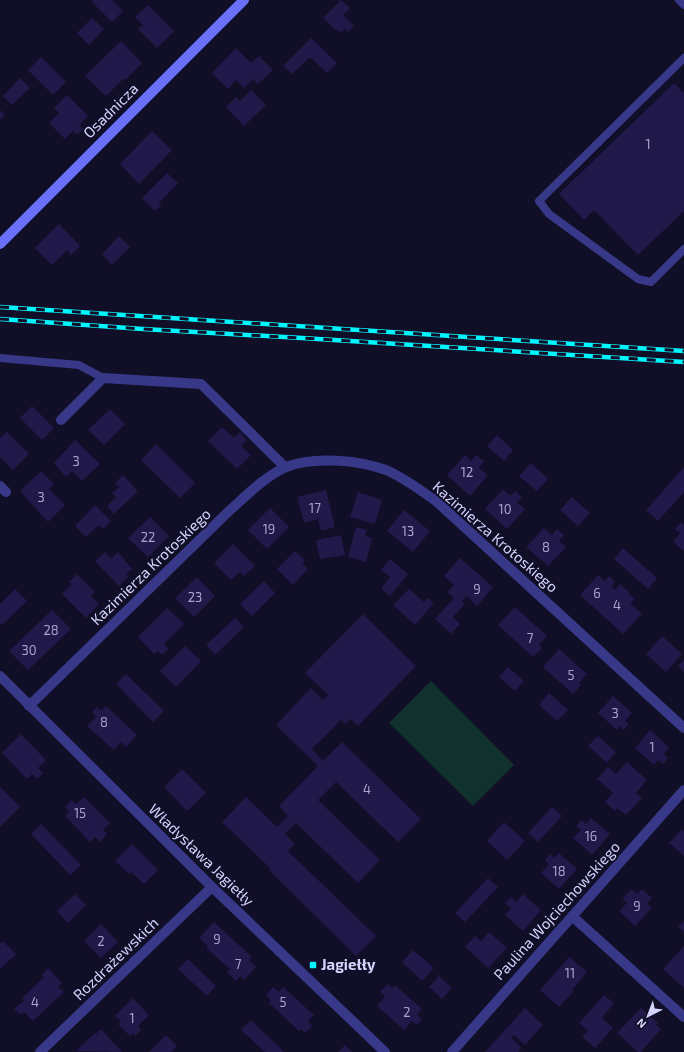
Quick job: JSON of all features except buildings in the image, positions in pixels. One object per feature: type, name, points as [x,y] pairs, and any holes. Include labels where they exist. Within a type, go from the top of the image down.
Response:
[{"type":"street","name":"Osadnicza","points":[[0,244],[244,0]]},
{"type":"street","points":[[61,420],[103,378],[201,384],[285,468]]},
{"type":"street","name":"Kazimierza Krotoskiego","points":[[29,706],[228,512],[262,481],[285,468],[298,463],[325,460],[355,462],[386,470],[430,497],[684,728]]},
{"type":"street","name":"Władysława Jagiełły","points":[[0,676],[212,887],[385,1052]]},
{"type":"street","name":"Paulina Wojciechowskiego","points":[[452,1052],[684,790]]},
{"type":"street","name":"Rozdrażewskich","points":[[40,1052],[212,887]]},
{"type":"street","points":[[572,916],[684,1017]]},
{"type":"lane","points":[[679,0],[684,5]]},
{"type":"lane","points":[[684,58],[539,202],[549,214],[638,278],[651,282],[684,249]]},
{"type":"lane","points":[[0,358],[79,365],[103,378]]},
{"type":"green space","points":[[431,681],[514,765],[473,806],[389,723]]},
{"type":"railway","points":[[0,307],[684,351]]},
{"type":"railway","points":[[0,319],[684,362]]},
{"type":"place","name":"Jagiełły","points":[[313,965]]}]
